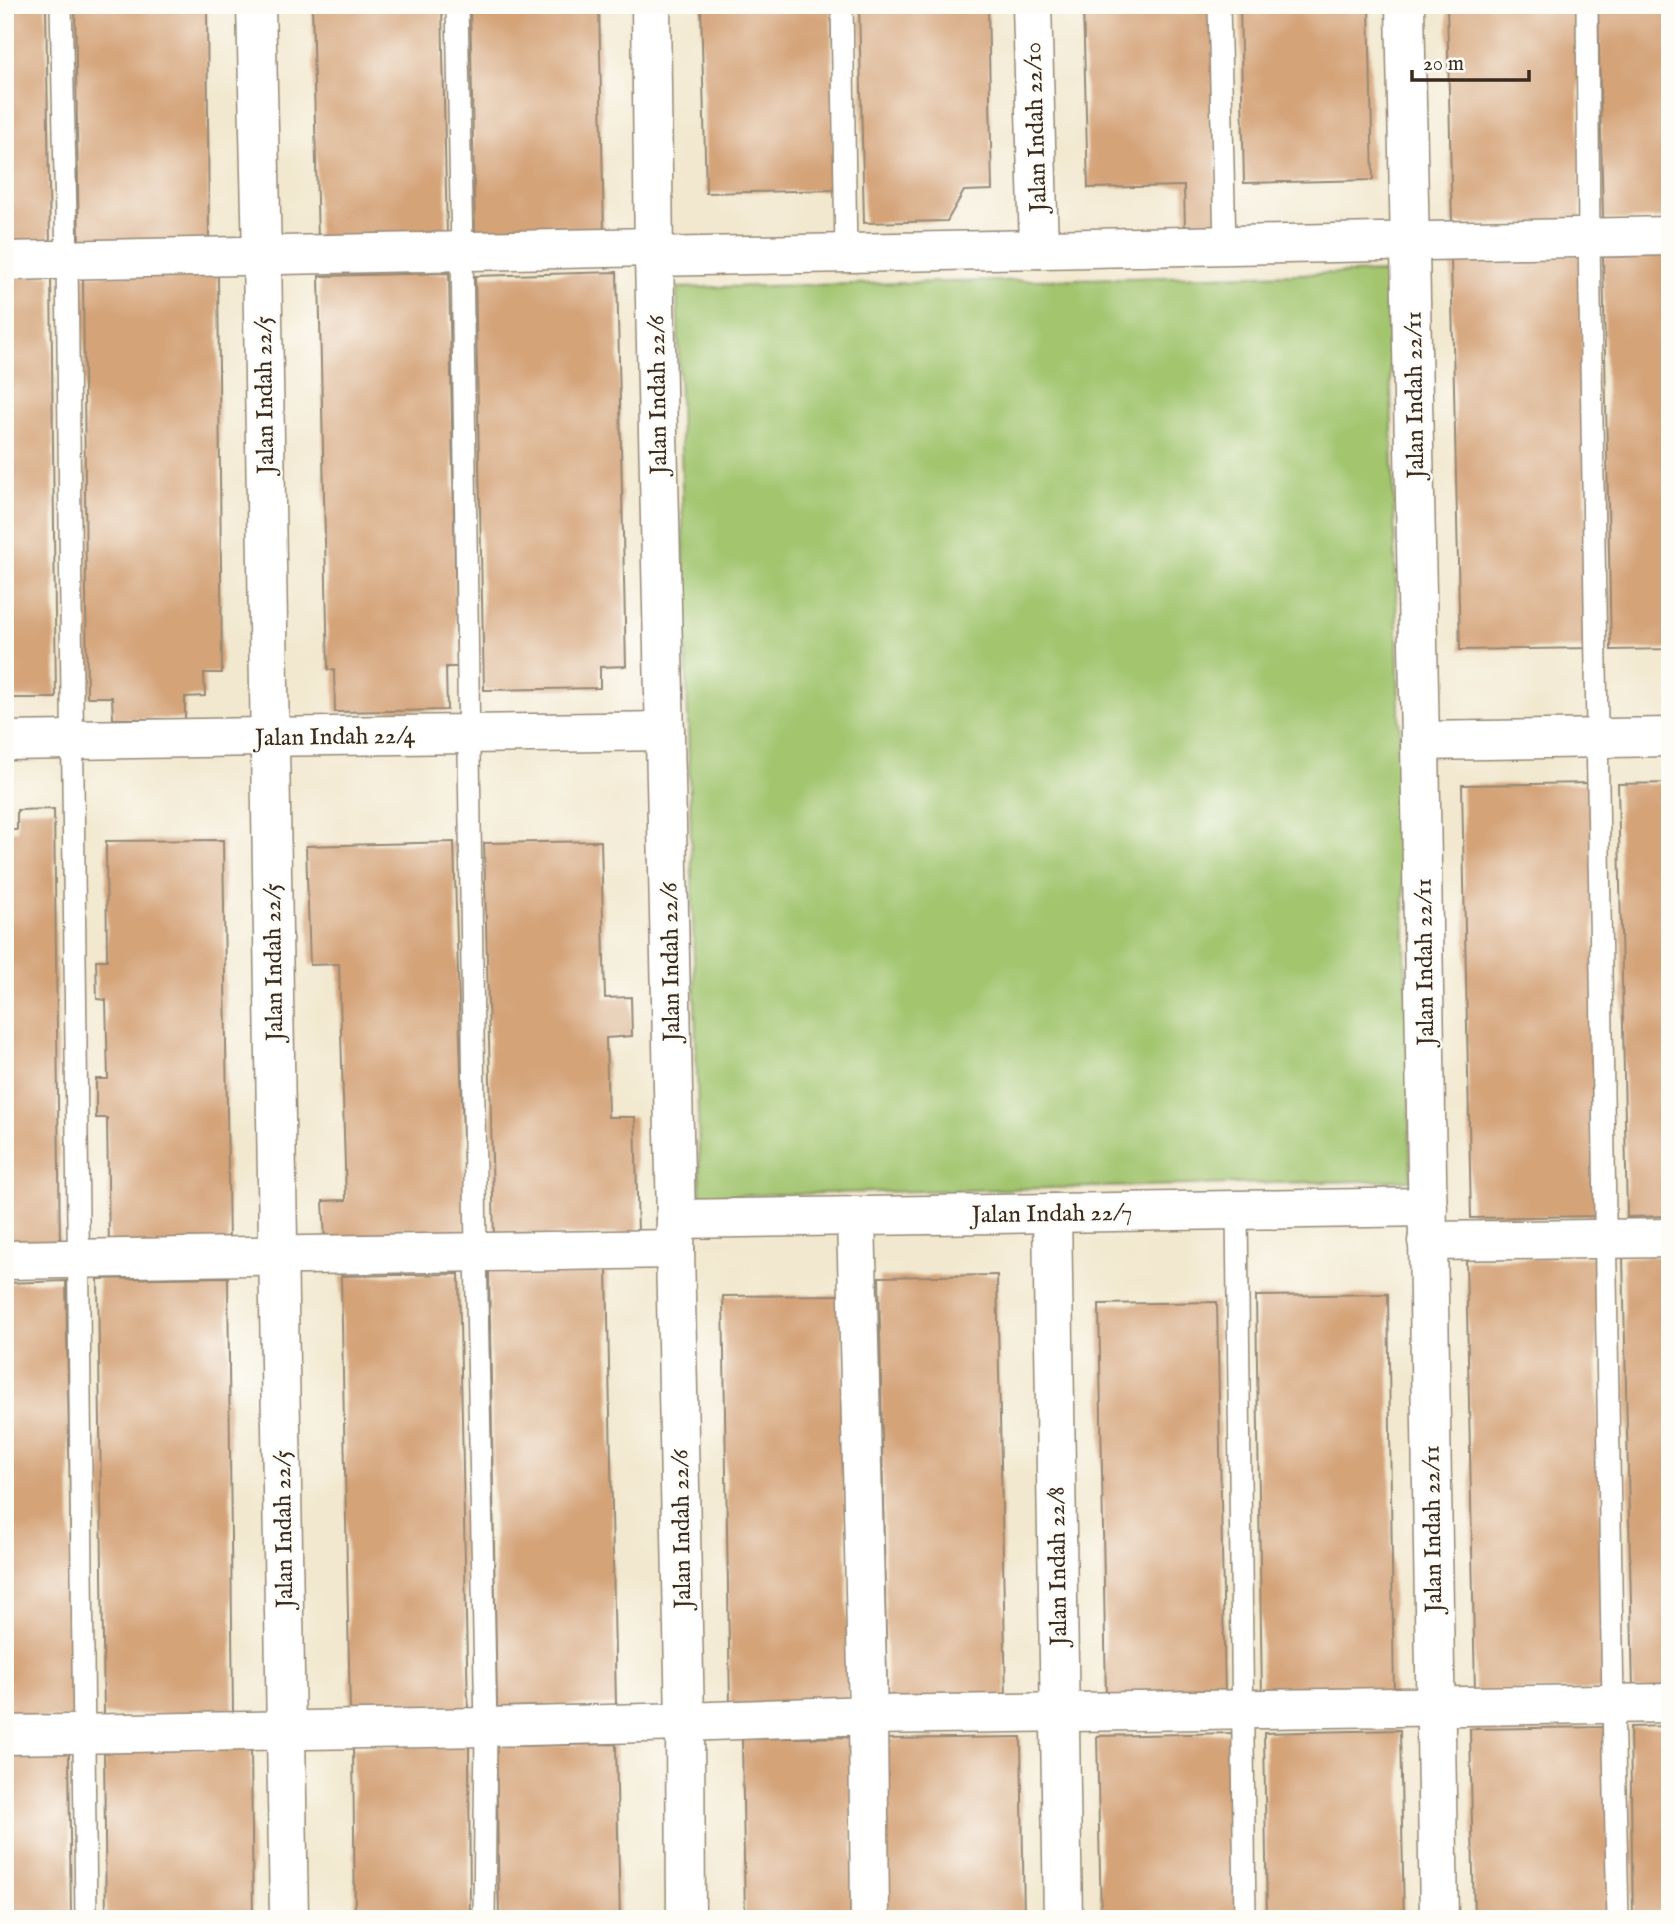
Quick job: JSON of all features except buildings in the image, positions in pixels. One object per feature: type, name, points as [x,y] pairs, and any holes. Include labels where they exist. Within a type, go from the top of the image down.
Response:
[{"type":"street","name":"Jalan Indah 22/5","points":[[256,5],[289,1919]]},
{"type":"street","name":"Jalan Indah 22/6","points":[[651,5],[685,1722],[686,1919]]},
{"type":"street","name":"Jalan Indah 22/10","points":[[1032,5],[1039,249]]},
{"type":"street","name":"Jalan Indah 22/11","points":[[1405,5],[1439,1919]]},
{"type":"street","points":[[5,261],[463,251],[846,253],[1670,236]]},
{"type":"street","name":"Jalan Indah 22/4","points":[[5,741],[665,731]]},
{"type":"street","points":[[1420,741],[1670,737]]},
{"type":"street","name":"Jalan Indah 22/7","points":[[5,1260],[476,1252],[856,1216],[1237,1210],[1606,1238],[1670,1238]]},
{"type":"street","name":"Jalan Indah 22/8","points":[[1052,1213],[1063,1919]]},
{"type":"street","points":[[856,1216],[870,1919]]},
{"type":"street","points":[[5,1735],[486,1727],[868,1715],[1670,1703]]},
{"type":"lane","points":[[61,5],[67,259],[86,1919]]},
{"type":"lane","points":[[457,5],[486,1727],[484,1919]]},
{"type":"lane","points":[[842,5],[846,253]]},
{"type":"lane","points":[[1219,5],[1225,244]]},
{"type":"lane","points":[[1587,5],[1618,1919]]},
{"type":"lane","points":[[1237,1210],[1245,1919]]},
{"type":"green space","points":[[1388,272],[1411,1180],[700,1196],[677,288]]}]
